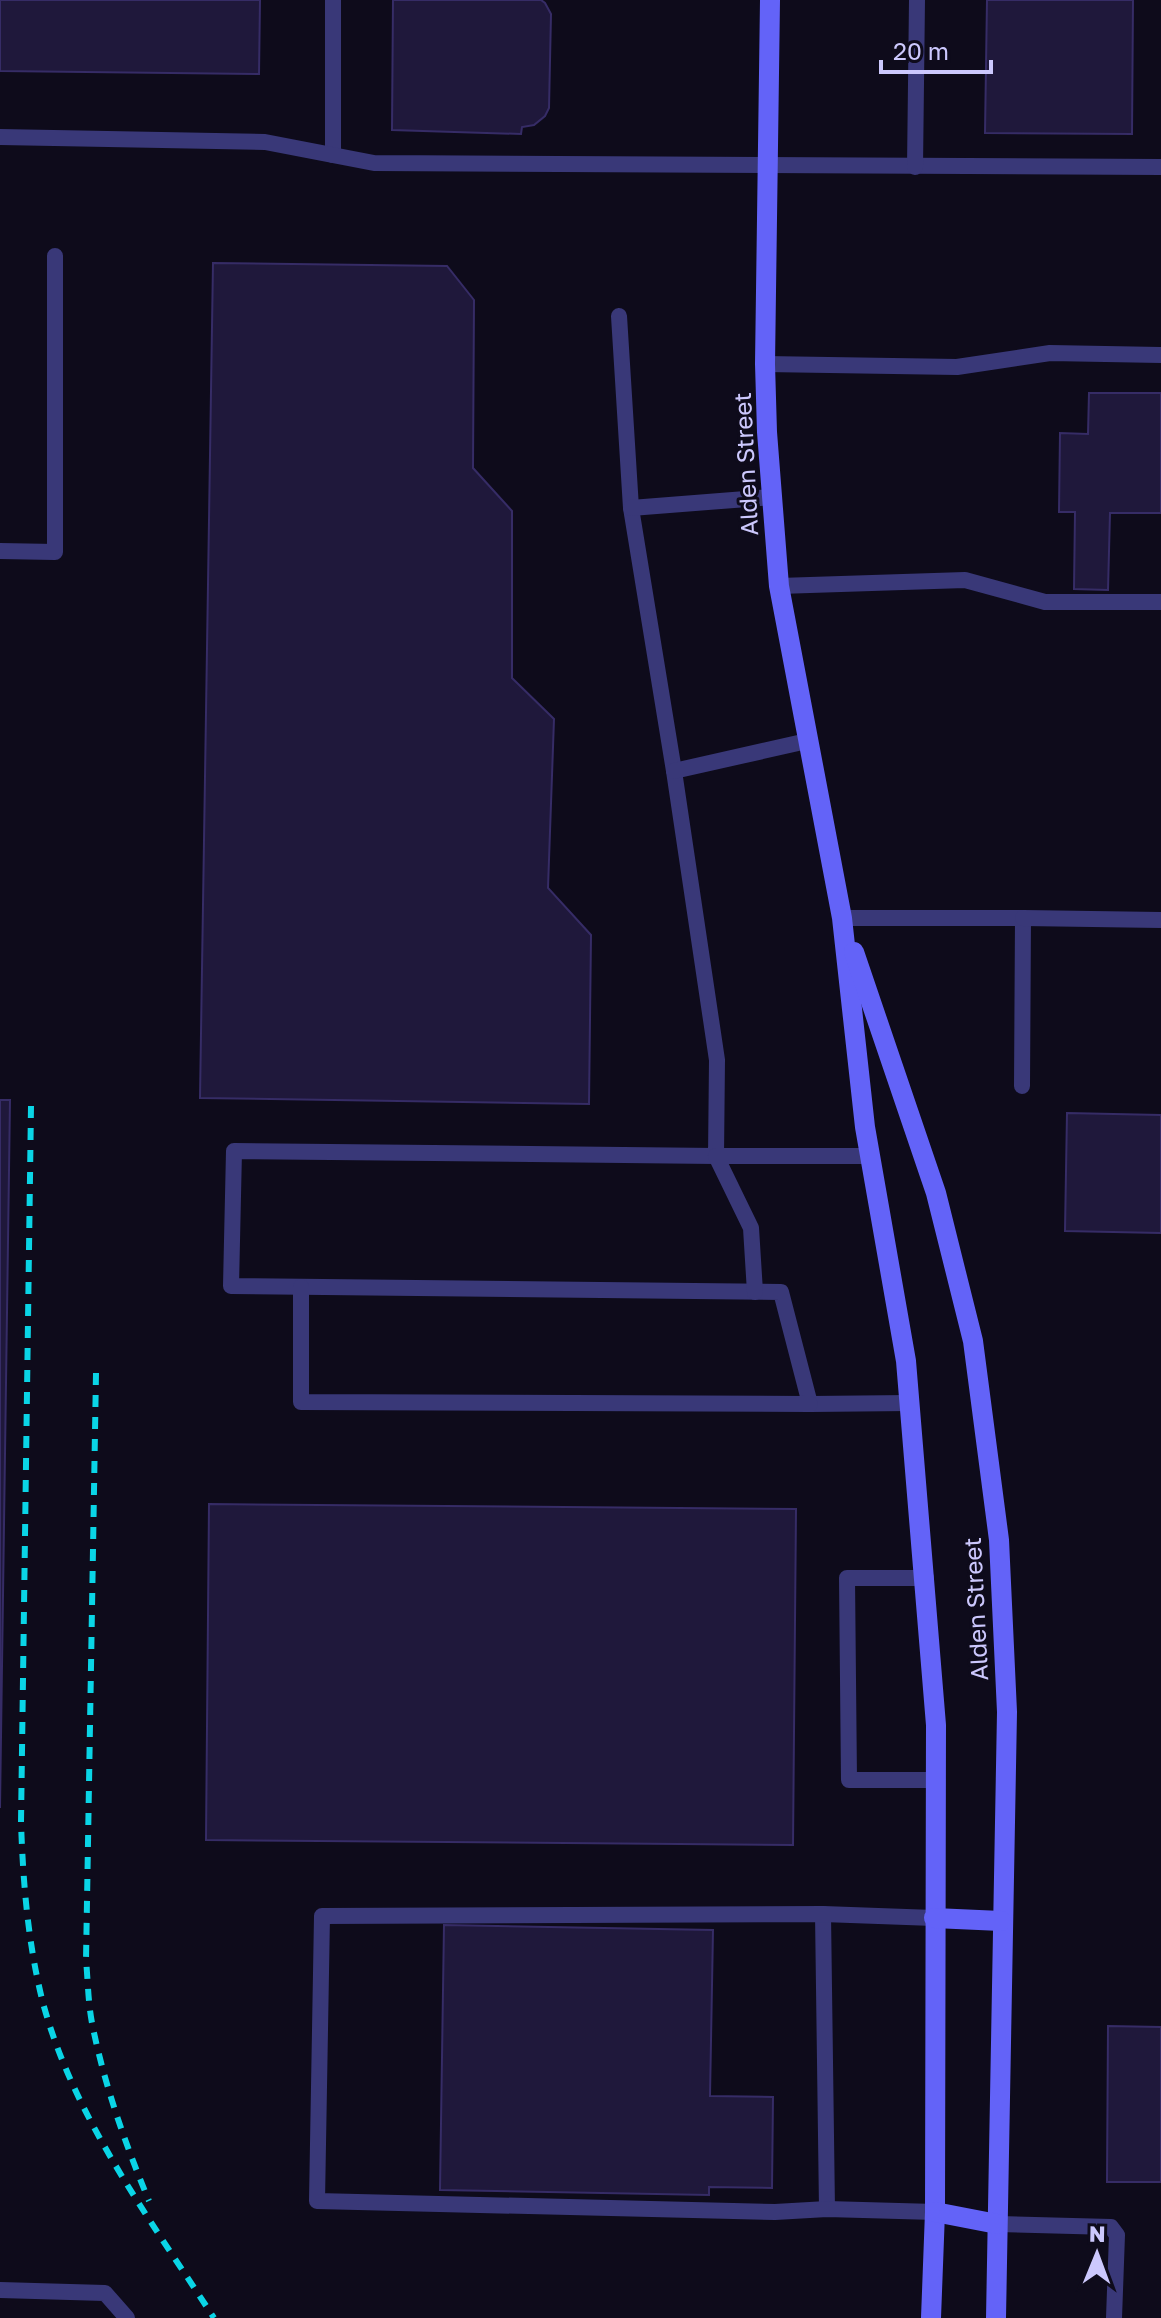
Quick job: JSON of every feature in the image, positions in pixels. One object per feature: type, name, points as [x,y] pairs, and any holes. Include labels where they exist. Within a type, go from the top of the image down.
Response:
[{"type":"street","name":"Alden Street","points":[[770,0],[765,364],[779,586],[842,918],[865,1127],[906,1361],[926,1578],[936,1725],[935,2212],[931,2318]]},
{"type":"street","name":"Alden Street","points":[[842,918],[936,1193],[973,1341],[999,1556],[1007,1712],[996,2318]]},
{"type":"street","points":[[934,1918],[1001,1921]]},
{"type":"street","points":[[935,2212],[997,2224]]},
{"type":"lane","points":[[333,0],[333,155]]},
{"type":"lane","points":[[915,167],[917,0]]},
{"type":"lane","points":[[0,137],[265,142],[374,163],[1161,167]]},
{"type":"lane","points":[[0,551],[55,552],[55,256]]},
{"type":"lane","points":[[619,316],[631,508],[717,1060],[716,1156],[751,1228],[755,1292]]},
{"type":"lane","points":[[765,364],[957,367],[1050,353],[1161,355]]},
{"type":"lane","points":[[631,508],[772,497]]},
{"type":"lane","points":[[779,586],[965,580],[1045,602],[1161,602]]},
{"type":"lane","points":[[674,771],[807,741]]},
{"type":"lane","points":[[842,918],[1161,920]]},
{"type":"lane","points":[[1022,1086],[1023,918]]},
{"type":"lane","points":[[810,1404],[781,1292],[231,1286],[234,1151],[870,1156]]},
{"type":"lane","points":[[301,1287],[301,1402],[909,1403]]},
{"type":"lane","points":[[926,1578],[847,1578],[849,1780],[936,1780]]},
{"type":"lane","points":[[823,1914],[827,2209]]},
{"type":"lane","points":[[934,1918],[823,1914],[322,1916],[317,2201],[775,2212],[827,2209],[935,2212]]},
{"type":"lane","points":[[997,2224],[1111,2227],[1117,2235],[1114,2318]]},
{"type":"lane","points":[[0,2290],[105,2293],[127,2318]]},
{"type":"building","points":[[0,0],[260,0],[259,74],[0,71]]},
{"type":"building","points":[[393,0],[541,0],[545,3],[551,14],[549,108],[545,116],[534,125],[522,127],[521,134],[392,130]]},
{"type":"building","points":[[987,0],[1133,0],[1132,134],[985,133]]},
{"type":"building","points":[[213,263],[447,266],[474,300],[473,468],[512,511],[512,678],[554,719],[548,888],[591,935],[589,1104],[200,1098]]},
{"type":"building","points":[[1089,393],[1161,393],[1161,513],[1110,513],[1108,590],[1074,589],[1075,512],[1059,512],[1060,433],[1088,434]]},
{"type":"building","points":[[0,1100],[10,1100],[0,1808]]},
{"type":"building","points":[[1067,1113],[1161,1115],[1161,1233],[1065,1231]]},
{"type":"building","points":[[209,1504],[796,1509],[793,1845],[206,1840]]},
{"type":"building","points":[[444,1925],[713,1930],[710,2096],[773,2097],[772,2188],[709,2187],[709,2195],[440,2190]]},
{"type":"building","points":[[1108,2026],[1161,2027],[1161,2182],[1107,2182]]},
{"type":"railway","points":[[31,1106],[21,1822],[30,1936],[43,2003],[74,2087],[116,2166],[214,2318]]},
{"type":"railway","points":[[96,1373],[86,1960],[97,2046],[109,2091],[149,2201]]}]
